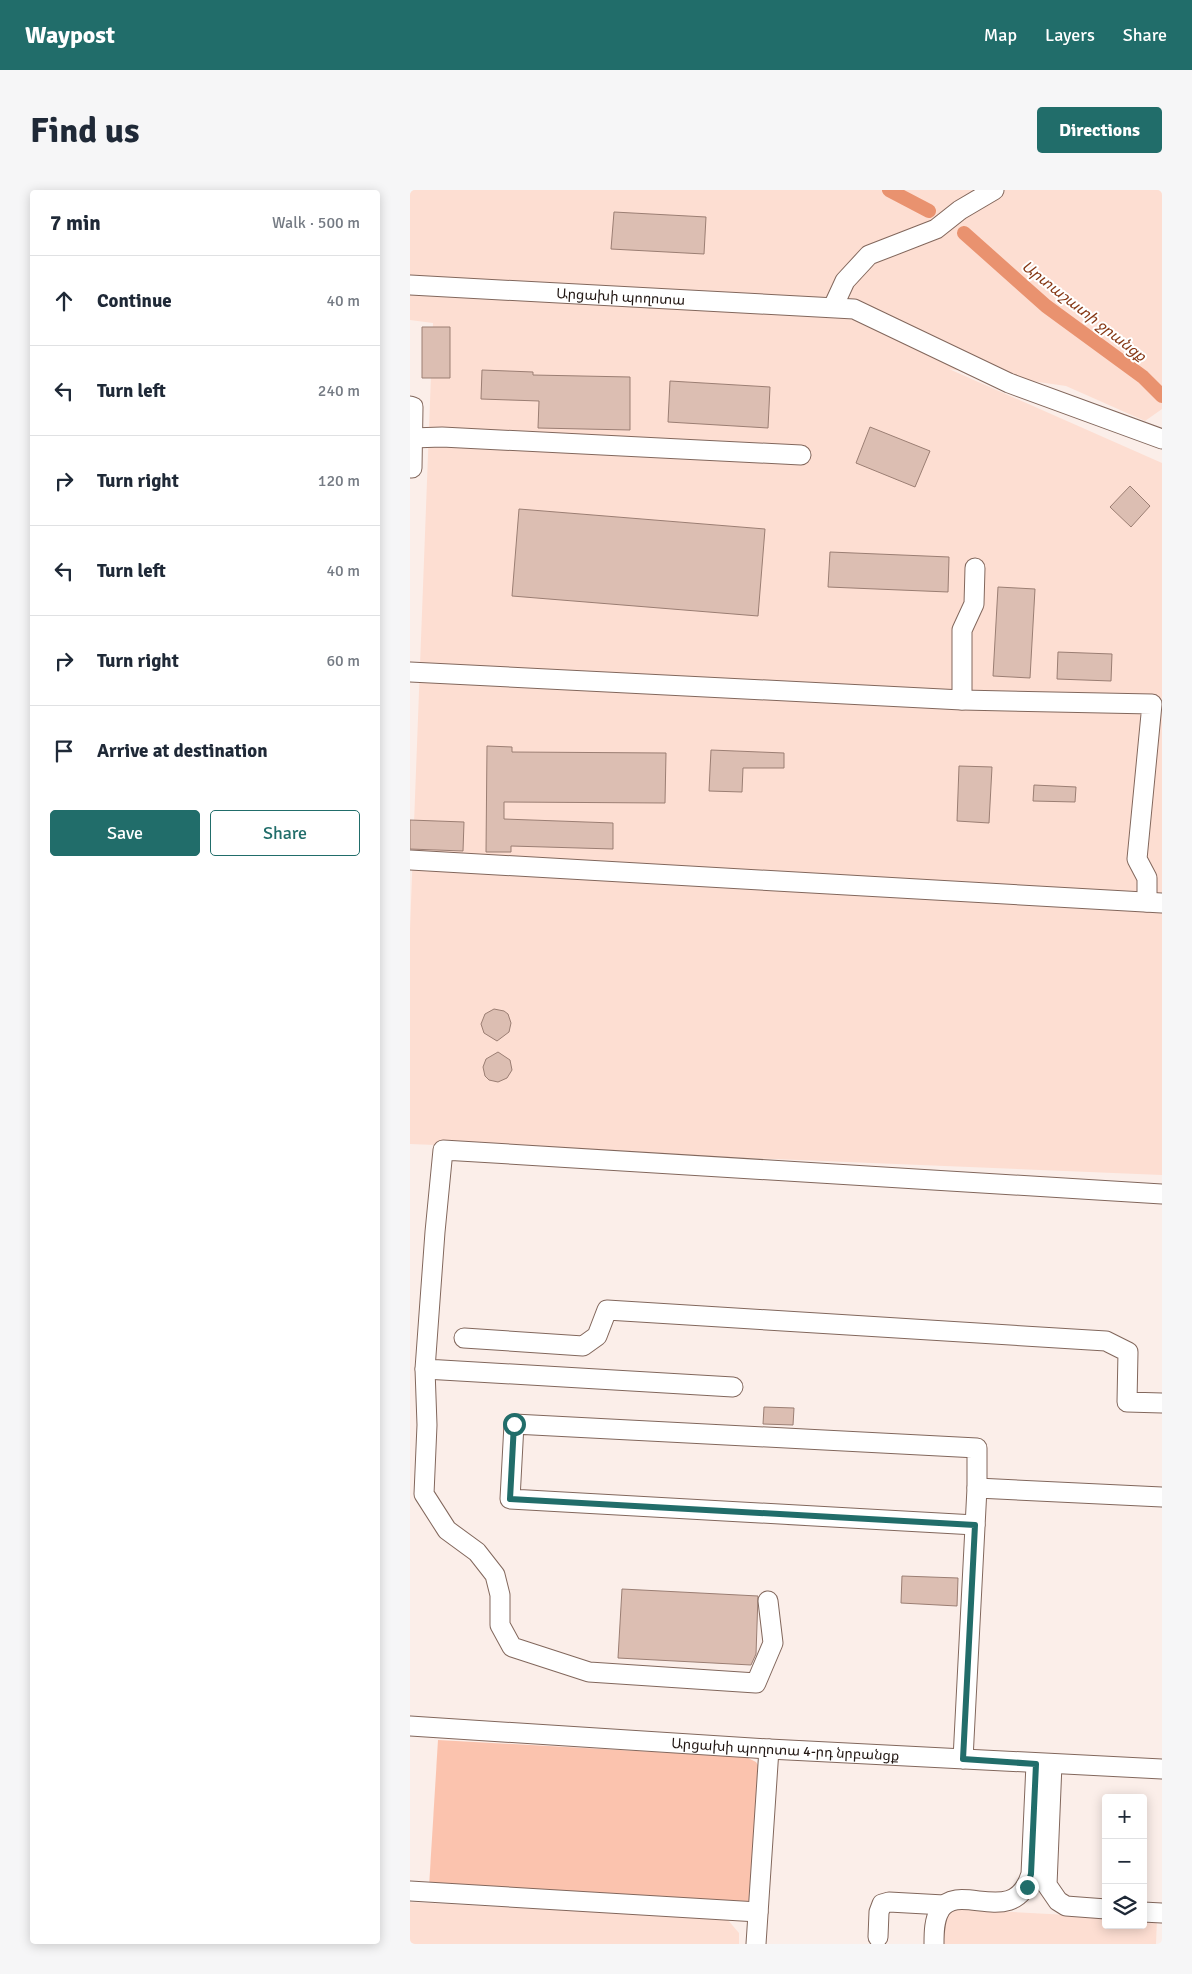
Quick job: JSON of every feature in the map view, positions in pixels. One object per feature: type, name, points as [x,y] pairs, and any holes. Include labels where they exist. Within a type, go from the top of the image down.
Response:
[{"type":"street","points":[[832,307],[845,281],[869,255],[936,229],[960,210],[994,190]]},
{"type":"street","name":"Արցախի պողոտա","points":[[410,285],[854,308],[1010,383],[1162,439]]},
{"type":"street","points":[[410,406],[413,407],[412,468],[410,468]]},
{"type":"street","points":[[412,438],[442,437],[801,455]]},
{"type":"street","points":[[962,700],[962,630],[974,604],[975,568]]},
{"type":"street","points":[[410,672],[962,700],[1157,705],[1137,859],[1147,878],[1155,902],[410,860]]},
{"type":"street","points":[[768,1601],[773,1643],[756,1683],[589,1672],[512,1647],[500,1625],[500,1595],[495,1575],[477,1552],[447,1530],[424,1494],[427,1426],[426,1368],[435,1232],[443,1150],[1162,1194]]},
{"type":"street","points":[[464,1338],[582,1346],[597,1336],[607,1310],[1106,1341],[1128,1352],[1126,1402],[1162,1403]]},
{"type":"street","points":[[426,1368],[733,1387]]},
{"type":"street","points":[[963,1759],[977,1488],[977,1448],[514,1424],[510,1499],[975,1525]]},
{"type":"street","points":[[977,1488],[1162,1497]]},
{"type":"street","name":"Արցախի պողոտա 4-րդ նրբանցք","points":[[410,1726],[769,1749],[1162,1769]]},
{"type":"street","points":[[756,1944],[769,1749]]},
{"type":"street","points":[[878,1937],[879,1912],[882,1904],[889,1902],[944,1905],[957,1900],[1008,1902],[1020,1895],[1027,1887],[1031,1874],[1044,1764]]},
{"type":"street","points":[[1044,1764],[1047,1884],[1058,1901],[1066,1906],[1102,1910]]},
{"type":"street","points":[[410,1892],[758,1912]]},
{"type":"street","points":[[934,1944],[935,1924],[939,1911],[944,1905]]},
{"type":"street","points":[[1147,1912],[1162,1913]]},
{"type":"shaded area","points":[[410,190],[1162,190],[1162,409],[1145,421],[1066,386],[949,369],[1162,463],[1162,1175],[410,1144],[410,929],[433,323],[410,320]]},
{"type":"shaded area","points":[[438,1740],[746,1757],[756,1762],[761,1770],[752,1897],[746,1903],[429,1887]]},
{"type":"shaded area","points":[[410,1902],[727,1919],[739,1933],[739,1944],[410,1944]]},
{"type":"shaded area","points":[[935,1908],[1102,1917],[1102,1929],[1147,1929],[1147,1919],[1157,1919],[1156,1944],[933,1944]]},
{"type":"building","points":[[614,212],[706,217],[704,254],[611,249]]},
{"type":"building","points":[[422,327],[450,327],[450,378],[422,378]]},
{"type":"building","points":[[482,370],[533,372],[533,375],[630,377],[630,430],[538,428],[539,401],[481,399]]},
{"type":"building","points":[[670,381],[770,387],[768,428],[668,422]]},
{"type":"building","points":[[870,427],[930,451],[915,487],[856,463]]},
{"type":"building","points":[[1130,486],[1150,506],[1131,527],[1110,507]]},
{"type":"building","points":[[519,509],[765,529],[758,616],[512,596]]},
{"type":"building","points":[[830,552],[949,557],[948,592],[828,587]]},
{"type":"building","points":[[998,587],[1035,589],[1030,678],[993,676]]},
{"type":"building","points":[[1058,652],[1112,654],[1111,681],[1057,679]]},
{"type":"building","points":[[487,746],[512,747],[512,752],[666,753],[665,803],[504,802],[504,819],[613,823],[613,849],[511,846],[511,852],[486,852]]},
{"type":"building","points":[[711,750],[784,753],[784,768],[743,768],[742,792],[709,791]]},
{"type":"building","points":[[959,766],[992,767],[989,823],[957,821]]},
{"type":"building","points":[[1034,785],[1076,787],[1075,802],[1033,801]]},
{"type":"building","points":[[410,820],[464,822],[463,851],[410,849]]},
{"type":"building","points":[[494,1009],[508,1014],[511,1023],[509,1032],[497,1041],[484,1033],[481,1024],[485,1014]]},
{"type":"building","points":[[498,1052],[510,1060],[512,1070],[507,1078],[498,1082],[489,1080],[485,1076],[483,1067],[486,1059]]},
{"type":"building","points":[[764,1407],[794,1408],[793,1425],[763,1424]]},
{"type":"building","points":[[902,1576],[958,1578],[957,1606],[901,1603]]},
{"type":"building","points":[[622,1589],[758,1596],[756,1654],[751,1665],[618,1658]]},
{"type":"waterway","name":"Արտաշատի ջրանցք","points":[[889,190],[929,211]]},
{"type":"waterway","name":"Արտաշատի ջրանցք","points":[[964,233],[1046,306],[1143,377],[1162,396]]},
{"type":"route","points":[[514,1424],[510,1499],[975,1525],[963,1759],[1036,1764],[1031,1874],[1027,1887]]}]
